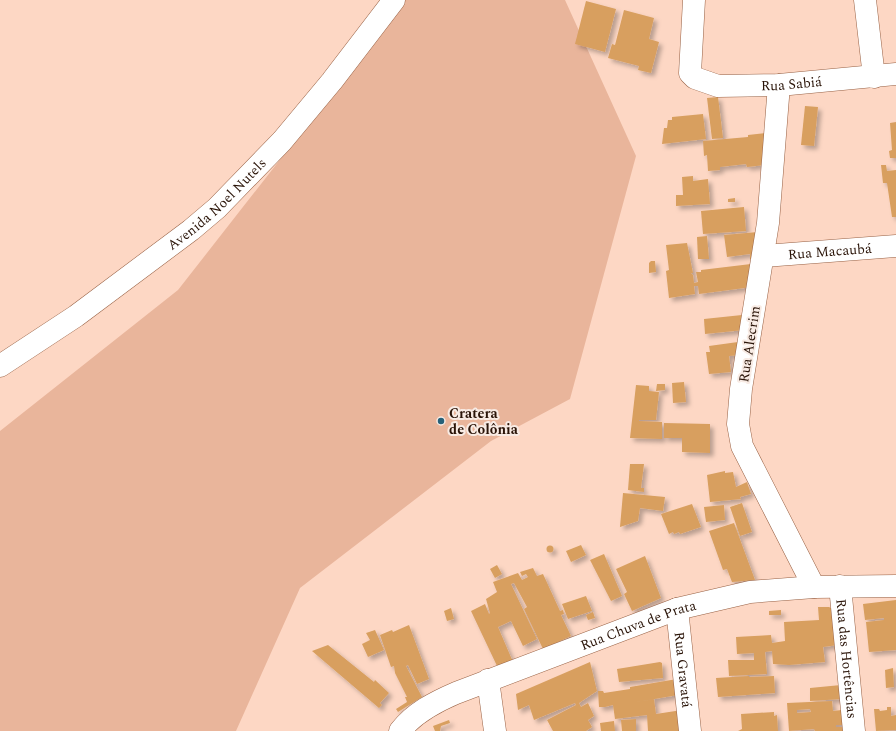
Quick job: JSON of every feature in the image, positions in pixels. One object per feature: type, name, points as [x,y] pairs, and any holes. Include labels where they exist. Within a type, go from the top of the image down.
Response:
[{"type":"street","name":"Avenida Noel Nutels","points":[[0,366],[76,316],[191,230],[217,208],[282,141],[332,81],[394,0]]},
{"type":"street","name":"Rua Sabiá","points":[[694,0],[690,73],[695,78],[718,86],[779,85],[896,74]]},
{"type":"street","points":[[865,0],[874,77]]},
{"type":"street","name":"Rua Alecrim","points":[[779,85],[771,192],[764,256],[741,389],[738,424],[742,446],[814,587]]},
{"type":"street","name":"Rua Macaubá","points":[[764,256],[896,246]]},
{"type":"street","name":"Rua das Hortências","points":[[840,586],[854,731]]},
{"type":"street","name":"Rua Chuva de Prata","points":[[400,731],[430,704],[488,680],[678,609],[750,592],[814,587],[896,586]]},
{"type":"street","name":"Rua Gravatá","points":[[678,609],[690,731]]},
{"type":"street","points":[[488,680],[495,731]]},
{"type":"shaded area","points":[[396,0],[565,0],[636,156],[570,399],[491,441],[300,588],[236,731],[0,731],[0,431],[178,290],[286,152]]},
{"type":"building","points":[[586,1],[616,9],[605,52],[575,44]]},
{"type":"building","points":[[624,10],[654,18],[649,39],[659,42],[651,73],[638,70],[639,66],[608,58],[612,44],[615,45]]},
{"type":"building","points":[[718,97],[723,138],[712,139],[707,98]]},
{"type":"building","points":[[805,106],[818,107],[814,146],[801,145]]},
{"type":"building","points":[[703,114],[706,139],[662,144],[664,128],[667,128],[668,120],[672,120],[672,117]]},
{"type":"building","points":[[896,122],[896,158],[890,158],[889,151],[892,150],[890,123]]},
{"type":"building","points":[[766,133],[765,165],[747,167],[746,164],[720,167],[720,170],[708,171],[707,155],[704,156],[703,141],[748,137],[748,135]]},
{"type":"building","points":[[881,165],[886,165],[887,171],[896,170],[896,217],[892,217],[887,183],[883,183]]},
{"type":"building","points":[[693,176],[693,181],[708,179],[710,204],[676,206],[676,195],[683,195],[682,177]]},
{"type":"building","points":[[735,198],[735,202],[728,202],[728,199]]},
{"type":"building","points":[[744,207],[746,231],[703,234],[701,211]]},
{"type":"building","points":[[758,232],[757,259],[750,259],[750,254],[727,257],[724,235]]},
{"type":"building","points":[[707,236],[709,259],[698,259],[697,237]]},
{"type":"building","points":[[687,243],[693,273],[691,273],[693,275],[694,283],[698,282],[696,272],[701,272],[701,270],[751,264],[752,287],[699,294],[698,286],[694,286],[695,294],[669,298],[666,271],[669,270],[666,245]]},
{"type":"building","points":[[651,261],[655,261],[656,272],[649,273],[649,263]]},
{"type":"building","points":[[742,315],[744,330],[705,334],[704,319]]},
{"type":"building","points":[[738,342],[740,355],[729,356],[731,372],[709,374],[706,352],[710,352],[709,346]]},
{"type":"building","points":[[684,382],[686,402],[673,403],[672,383]]},
{"type":"building","points":[[657,384],[665,384],[665,390],[656,391]]},
{"type":"building","points":[[636,385],[649,386],[649,391],[659,392],[656,420],[639,421],[662,422],[662,439],[630,438]]},
{"type":"building","points":[[664,423],[710,424],[710,453],[682,452],[682,438],[664,438]]},
{"type":"building","points":[[630,464],[644,464],[641,488],[644,488],[644,492],[628,490]]},
{"type":"building","points":[[725,471],[725,473],[733,472],[736,487],[747,482],[751,494],[740,497],[741,499],[710,502],[707,475]]},
{"type":"building","points":[[623,493],[665,497],[663,511],[640,508],[638,521],[620,527]]},
{"type":"building","points":[[742,503],[752,532],[740,536],[730,507]]},
{"type":"building","points":[[692,504],[701,527],[680,534],[679,532],[674,534],[673,532],[669,534],[661,514]]},
{"type":"building","points":[[724,505],[725,520],[706,522],[704,507]]},
{"type":"building","points":[[734,523],[755,580],[732,582],[727,569],[723,570],[709,531]]},
{"type":"building","points":[[581,545],[586,555],[571,562],[566,551]]},
{"type":"building","points":[[550,546],[553,549],[550,552],[547,549]]},
{"type":"building","points":[[604,554],[622,596],[611,601],[590,560]]},
{"type":"building","points":[[645,556],[661,598],[632,611],[624,594],[627,592],[616,569]]},
{"type":"building","points":[[497,565],[502,574],[495,578],[490,569]]},
{"type":"building","points":[[533,568],[537,576],[543,574],[560,611],[563,610],[564,614],[561,615],[571,636],[543,649],[524,609],[527,607],[514,583],[511,584],[537,639],[523,646],[511,621],[498,627],[513,662],[498,668],[471,611],[485,604],[489,614],[486,599],[497,592],[493,582],[518,573],[522,580],[528,577],[526,574],[522,576],[520,572]]},
{"type":"building","points":[[586,596],[592,611],[568,619],[562,604]]},
{"type":"building","points":[[896,600],[896,650],[869,652],[866,622],[884,620],[884,618],[865,620],[863,604]]},
{"type":"building","points":[[818,607],[829,607],[833,609],[838,645],[823,647],[825,662],[789,665],[773,664],[772,651],[765,652],[767,674],[729,676],[728,660],[754,660],[754,653],[737,654],[736,637],[771,635],[772,643],[785,641],[784,622],[819,620]]},
{"type":"building","points":[[451,608],[454,619],[447,621],[444,611]]},
{"type":"building","points":[[781,610],[781,615],[769,615],[769,611]]},
{"type":"building","points":[[593,612],[595,618],[588,620],[586,615]]},
{"type":"building","points":[[409,625],[429,679],[417,684],[408,665],[406,666],[422,697],[398,712],[396,709],[407,702],[405,697],[407,697],[395,673],[394,666],[391,667],[380,635],[392,630],[393,632]]},
{"type":"building","points":[[375,630],[384,650],[368,657],[362,644],[370,640],[366,633]]},
{"type":"building","points":[[328,645],[374,682],[375,680],[389,693],[380,703],[382,705],[379,708],[312,651]]},
{"type":"building","points":[[590,662],[597,691],[579,703],[581,707],[588,703],[594,716],[588,720],[592,727],[586,731],[553,731],[547,720],[576,705],[575,703],[534,720],[529,705],[518,710],[516,694]]},
{"type":"building","points":[[660,662],[662,663],[663,678],[619,682],[617,669]]},
{"type":"building","points":[[893,668],[894,687],[886,688],[885,670]]},
{"type":"building","points":[[774,676],[775,693],[718,697],[716,678]]},
{"type":"building","points":[[677,679],[678,695],[654,699],[656,714],[682,710],[684,731],[648,731],[647,715],[615,719],[613,705],[599,707],[598,691],[603,691],[604,693]]},
{"type":"building","points":[[841,685],[842,699],[810,701],[810,688]]},
{"type":"building","points":[[832,701],[833,711],[842,710],[843,725],[836,725],[836,727],[843,727],[843,731],[815,731],[814,729],[789,731],[787,703]],"holes":[[[810,709],[811,712],[797,713],[797,710]]]},
{"type":"building","points":[[887,707],[891,707],[891,716],[896,715],[896,730],[876,731],[874,709],[879,709],[880,711],[887,710]]},
{"type":"building","points":[[774,712],[774,716],[777,715],[778,731],[738,731],[742,729],[741,714]]},
{"type":"building","points":[[636,719],[636,731],[622,731],[621,720]]},
{"type":"building","points":[[449,720],[450,723],[441,726],[440,731],[435,731],[433,726]]},
{"type":"building","points":[[614,721],[615,731],[601,731],[600,723]]},
{"type":"place","name":"Cratera de Colônia","points":[[441,421]]}]
